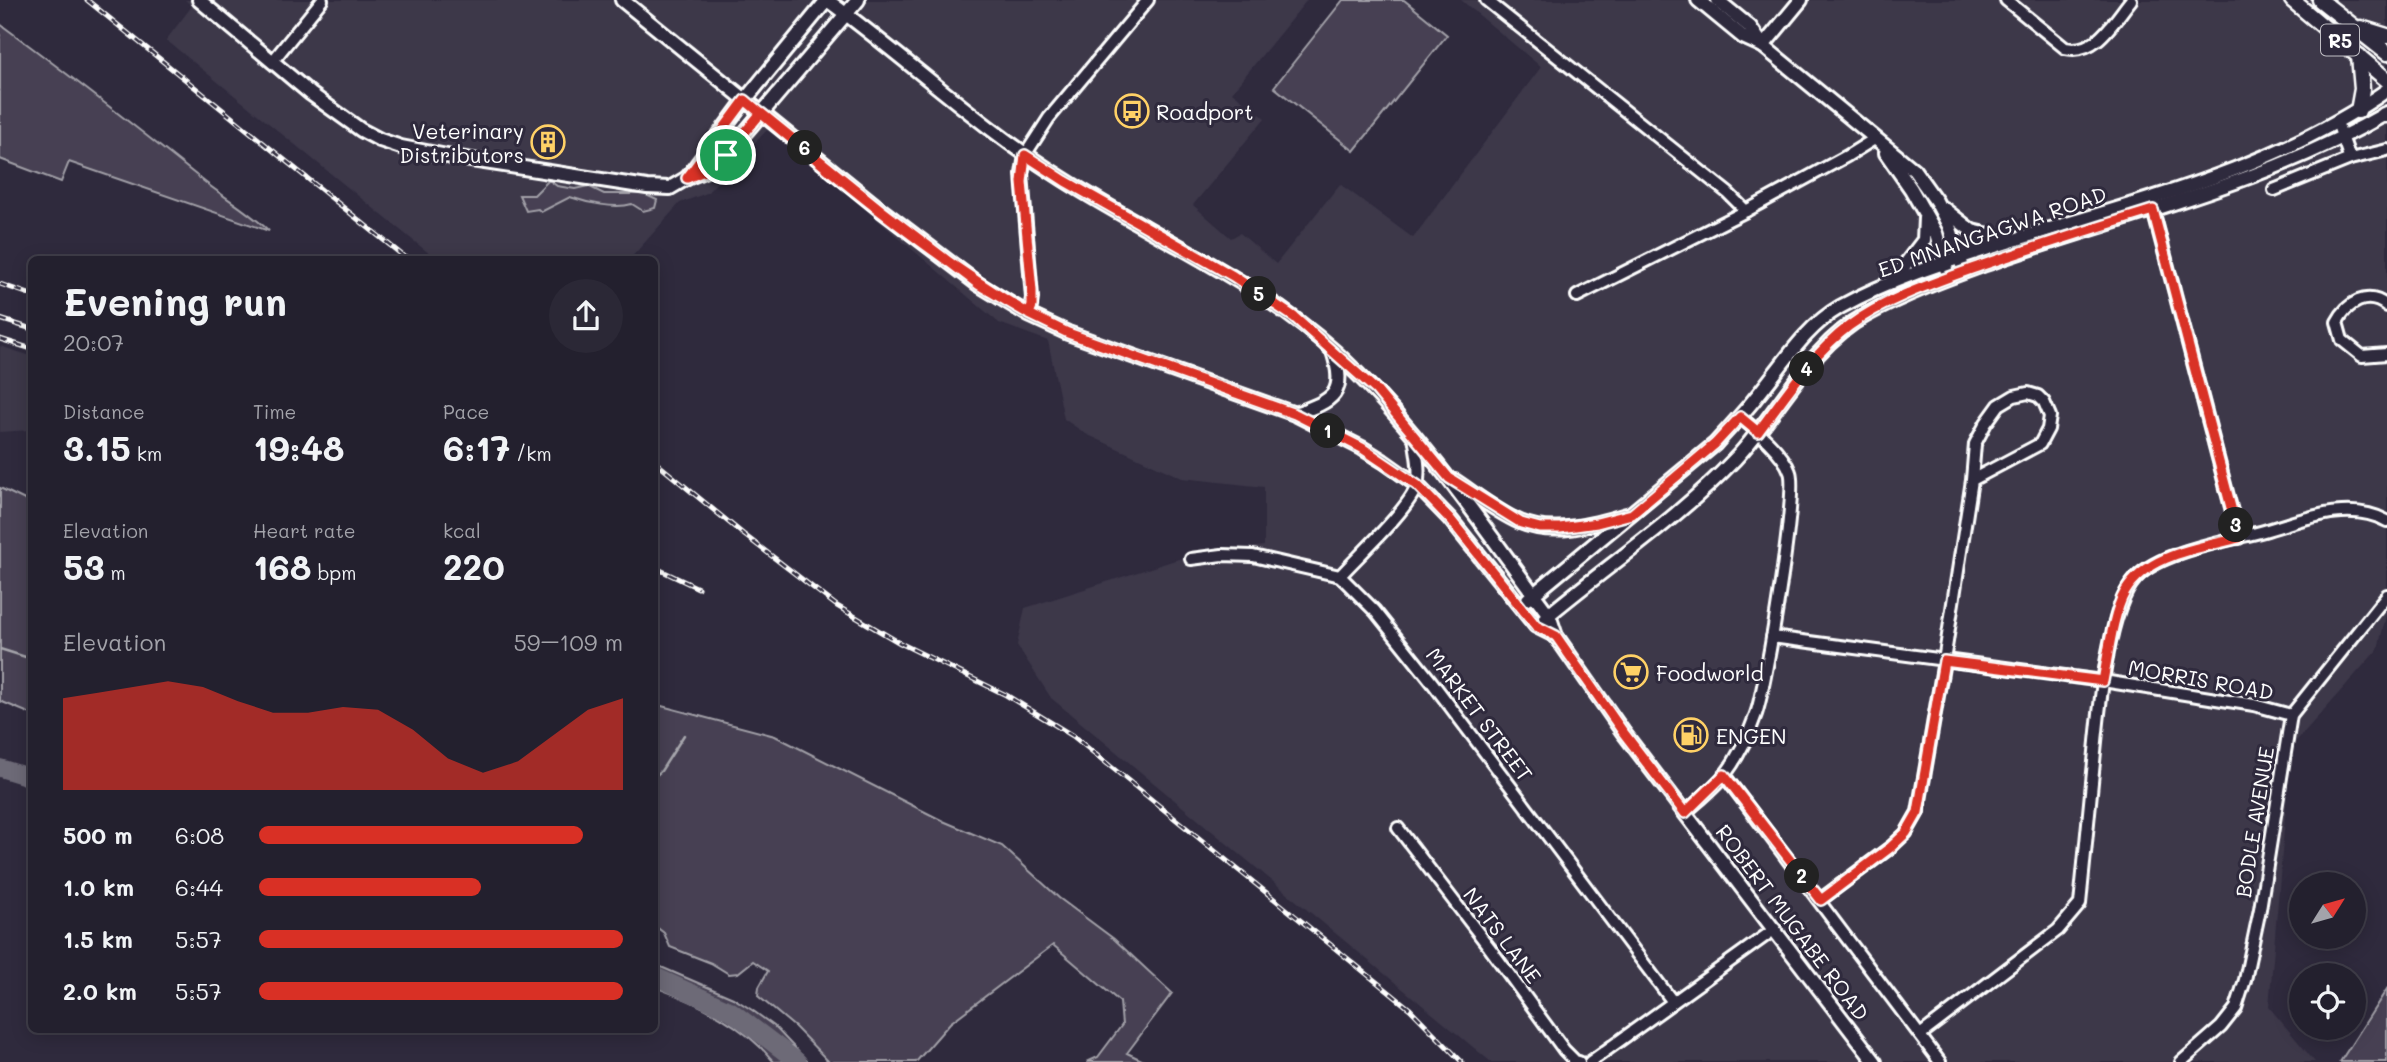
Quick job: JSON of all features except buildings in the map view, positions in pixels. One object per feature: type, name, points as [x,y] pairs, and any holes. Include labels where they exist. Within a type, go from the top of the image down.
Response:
[{"type":"highway","name":"R5","points":[[2292,0],[2387,80]]},
{"type":"highway","name":"R5","points":[[2320,0],[2387,53]]},
{"type":"highway","points":[[2350,24],[2387,36]]},
{"type":"highway","points":[[2358,56],[2362,89],[2358,111]]},
{"type":"main road","points":[[199,0],[272,62],[352,124],[380,140],[452,158],[647,187],[670,188],[711,168],[726,155],[858,0]]},
{"type":"main road","points":[[622,0],[881,210],[978,284],[1068,333],[1295,414],[1362,448],[1417,485],[1450,519],[1536,626]]},
{"type":"main road","points":[[687,178],[745,100],[827,0]]},
{"type":"main road","name":"ROBERT MUGABE ROAD","points":[[827,0],[1025,155],[1065,181],[1233,276],[1294,317],[1376,390],[1449,478],[1549,615],[1556,636],[1623,732],[1875,1062]]},
{"type":"main road","points":[[1698,0],[1742,37],[1763,46],[1913,170],[1936,201],[1949,226],[1964,272]]},
{"type":"main road","points":[[1717,0],[1750,27],[1763,46]]},
{"type":"main road","points":[[1763,46],[1801,0]]},
{"type":"main road","name":"ED MNANGAGWA ROAD","points":[[1536,626],[1714,480],[1758,432],[1810,365],[1847,327],[1863,316],[1949,277],[2152,204],[2266,157],[2358,111],[2387,90]]},
{"type":"main road","name":"ED MNANGAGWA ROAD","points":[[1520,606],[1715,444],[1788,356],[1815,327],[1838,308],[1891,283],[2014,240],[2245,180],[2344,136],[2386,114]]},
{"type":"main road","points":[[1876,138],[1936,233],[1949,277]]},
{"type":"main road","points":[[1936,201],[1972,231],[2014,240]]},
{"type":"main road","points":[[1891,283],[1924,240],[1924,213]]},
{"type":"main road","points":[[1295,414],[1323,403],[1337,389],[1340,380],[1333,351]]},
{"type":"main road","points":[[1449,478],[1504,514],[1521,523],[1540,528],[1579,527],[1632,514]]},
{"type":"main road","name":"ROBERT MUGABE ROAD","points":[[1536,626],[1556,636]]},
{"type":"street","points":[[272,62],[322,0]]},
{"type":"street","points":[[1029,314],[1032,291],[1022,174],[1025,155],[1049,118],[1148,0]]},
{"type":"street","points":[[1486,0],[1728,192],[1746,211]]},
{"type":"street","points":[[2006,0],[2065,48],[2075,50],[2095,44],[2131,0]]},
{"type":"street","points":[[2337,121],[2350,159]]},
{"type":"street","points":[[1577,296],[1746,211],[1876,138]]},
{"type":"street","points":[[2274,190],[2350,159],[2387,150]]},
{"type":"street","points":[[2152,204],[2239,538]]},
{"type":"street","points":[[2387,306],[2380,300],[2358,299],[2344,308],[2337,322],[2342,340],[2362,356],[2387,354]]},
{"type":"street","points":[[1821,900],[1891,847],[1906,833],[1918,812],[1944,661],[1972,480],[1975,444],[1999,405],[2014,396],[2028,393],[2038,396],[2050,416],[2048,429],[2040,444],[1972,480]]},
{"type":"street","points":[[1685,813],[1724,775],[1756,713],[1772,637],[1793,484],[1787,464],[1758,432],[1740,417]]},
{"type":"street","points":[[1191,559],[1222,555],[1253,556],[1340,576],[1401,510],[1417,485],[1418,458],[1414,436]]},
{"type":"street","points":[[1920,1035],[2058,930],[2080,904],[2103,681],[2124,594],[2137,576],[2159,561],[2334,513],[2357,511],[2387,521]]},
{"type":"street","name":"MARKET STREET","points":[[1340,576],[1375,611],[1432,681],[1673,1002]]},
{"type":"street","name":"BODLE AVENUE","points":[[2181,1062],[2221,1027],[2236,1008],[2245,980],[2260,909],[2291,715],[2387,595]]},
{"type":"street","name":"MORRIS ROAD","points":[[1772,637],[2103,681],[2254,705],[2291,715]]},
{"type":"street","points":[[1724,775],[1821,900],[1940,1062]]},
{"type":"street","name":"NATS LANE","points":[[1398,828],[1563,1050],[1579,1062]]},
{"type":"street","points":[[1590,1062],[1775,929]]},
{"type":"shaded area","points":[[185,0],[1307,0],[1232,92],[1265,118],[1193,205],[1231,238],[1240,233],[1276,264],[1340,184],[1413,238],[1541,67],[1461,0],[2387,0],[2387,612],[2378,649],[2291,747],[2269,1007],[2289,1031],[2289,1040],[2297,1040],[2315,1062],[1491,1062],[1051,698],[1017,645],[1025,608],[1191,555],[1264,546],[1264,487],[1182,478],[1086,434],[1064,419],[1048,341],[999,323],[769,128],[707,193],[680,203],[633,256],[432,256],[166,40],[192,6]]},
{"type":"shaded area","points":[[1343,0],[1404,0],[1447,35],[1354,151],[1274,87]]},
{"type":"shaded area","points":[[0,24],[269,231],[69,162],[61,182],[0,159]]},
{"type":"shaded area","points":[[549,180],[557,186],[575,189],[588,186],[604,194],[644,194],[657,200],[655,208],[643,211],[632,204],[601,205],[570,197],[541,212],[538,209],[526,211],[519,195],[534,195]]},
{"type":"shaded area","points":[[0,346],[28,355],[28,430],[0,432]]},
{"type":"shaded area","points":[[0,488],[28,502],[28,713],[0,701]]},
{"type":"shaded area","points":[[658,705],[775,736],[943,821],[1002,846],[1059,898],[1114,939],[1172,993],[1127,1053],[1146,1062],[1087,1062],[1098,1057],[1122,1025],[1120,1002],[1053,945],[950,1023],[916,1062],[829,1062],[796,1028],[758,996],[759,987],[768,971],[753,961],[738,973],[729,974],[711,963],[670,947],[664,933],[658,928]]},
{"type":"shaded area","points":[[658,966],[733,998],[752,1010],[774,1026],[808,1062],[774,1062],[735,1026],[688,1000],[658,988]]},
{"type":"shaded area","points":[[2387,989],[2387,1062],[2340,1062],[2354,1040],[2366,1040],[2366,1022]]},
{"type":"waterway","points":[[0,649],[28,658]]},
{"type":"waterway","points":[[658,774],[684,735]]},
{"type":"waterway","points":[[0,768],[28,777]]},
{"type":"waterway","points":[[658,978],[731,1011],[798,1062]]},
{"type":"railway","points":[[87,0],[403,256]]},
{"type":"railway","points":[[0,284],[28,294]]},
{"type":"railway","points":[[0,319],[28,328]]},
{"type":"railway","points":[[0,339],[28,348]]},
{"type":"railway","points":[[658,464],[837,606],[900,643],[1006,695],[1073,736],[1410,1009],[1462,1062]]},
{"type":"railway","points":[[658,569],[698,588]]},
{"type":"place","name":"Roadport","points":[[1132,111]]},
{"type":"place","name":"Veterinary Distributors","points":[[548,142]]},
{"type":"place","name":"Foodworld","points":[[1631,672]]},
{"type":"place","name":"ENGEN","points":[[1691,735]]},
{"type":"route","points":[[726,155],[711,168],[687,178],[745,100],[978,284],[1029,314],[1032,291],[1022,174],[1025,155],[1065,181],[1233,276],[1294,317],[1376,390],[1449,478],[1504,514],[1521,523],[1540,528],[1579,527],[1632,514],[1715,444],[1740,417],[1758,432],[1810,365],[1847,327],[1863,316],[1907,294],[1964,272],[2153,210],[2239,538],[2180,553],[2159,561],[2137,576],[2124,594],[2103,681],[1944,661],[1918,812],[1906,833],[1891,847],[1821,900],[1724,775],[1685,813],[1623,732],[1556,636],[1536,626],[1450,519],[1417,485],[1383,461],[1295,414],[1068,333],[1029,314],[978,284],[881,210],[761,113],[726,155]]}]
